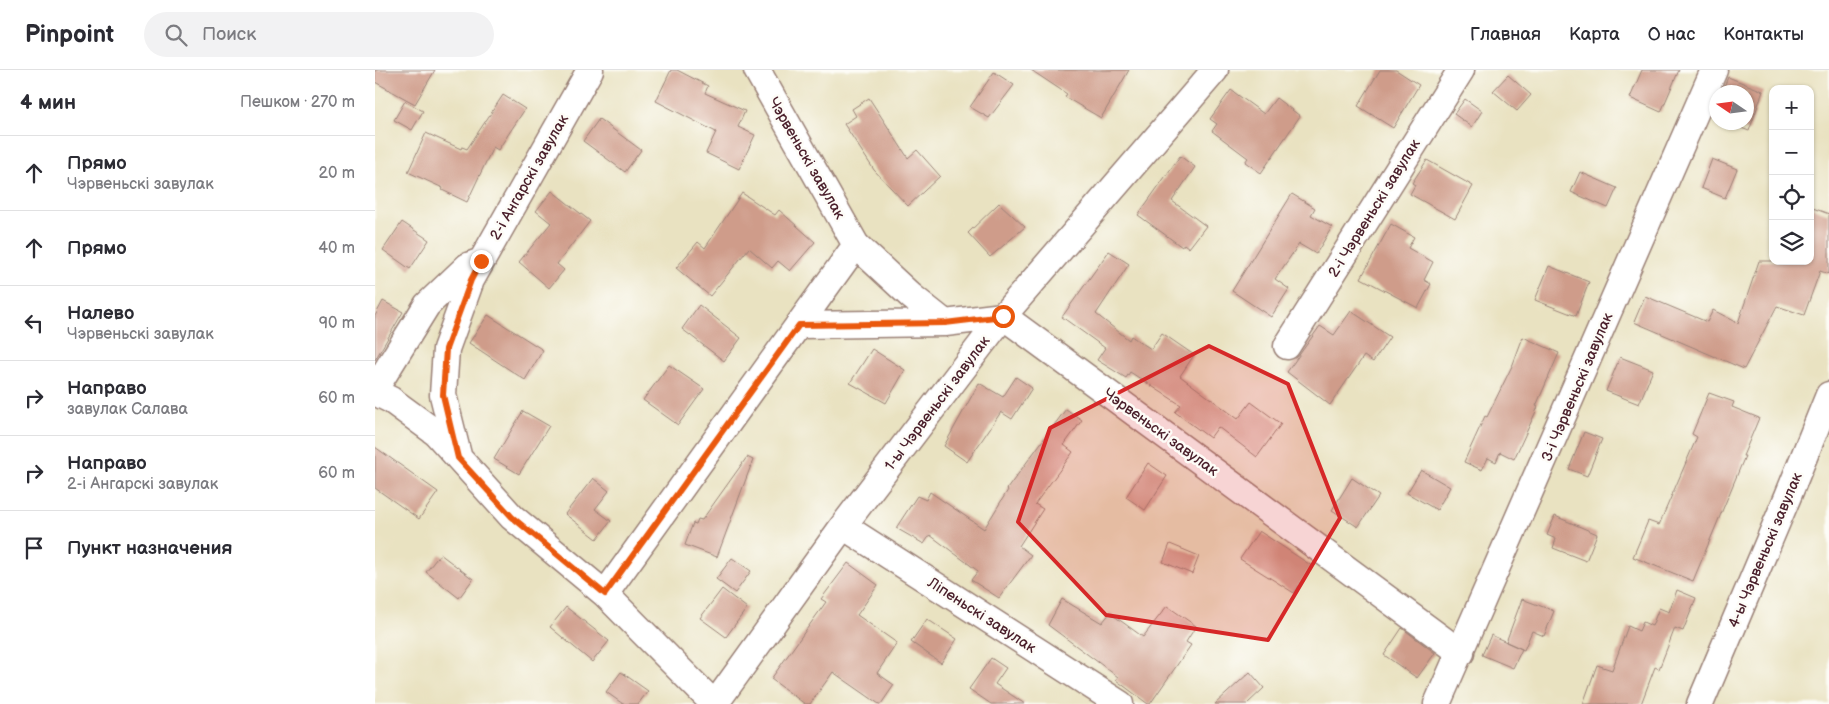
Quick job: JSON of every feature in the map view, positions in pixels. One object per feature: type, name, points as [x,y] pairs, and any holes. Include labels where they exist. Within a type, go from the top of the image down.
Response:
[{"type":"street","name":"2-і Ангарскі завулак","points":[[458,458],[443,395],[446,349],[471,280],[590,70]]},
{"type":"street","name":"Чэрвеньскі завулак","points":[[757,70],[856,245],[911,296],[945,323]]},
{"type":"street","name":"1-ы Чэрвеньскі завулак","points":[[715,704],[843,526],[1003,316],[1215,70]]},
{"type":"street","name":"2-і Чэрвеньскі завулак","points":[[1287,346],[1461,70]]},
{"type":"street","name":"3-і Чэрвеньскі завулак","points":[[1437,704],[1461,654],[1714,70]]},
{"type":"street","points":[[605,594],[856,245]]},
{"type":"street","points":[[481,261],[468,266],[427,305],[375,391],[391,400],[436,434],[512,517],[605,594],[715,704]]},
{"type":"street","points":[[799,325],[945,323],[1003,316]]},
{"type":"street","name":"Чэрвеньскі завулак","points":[[1003,316],[1461,654]]},
{"type":"street","name":"4-ы Чэрвеньскі завулак","points":[[1700,704],[1829,395]]},
{"type":"street","name":"Ліпеньскі завулак","points":[[843,526],[1120,704]]},
{"type":"highlighted area","points":[[1209,346],[1288,384],[1340,518],[1268,640],[1106,615],[1018,522],[1050,428]]},
{"type":"building","points":[[375,70],[435,70],[415,104],[375,82]]},
{"type":"building","points":[[671,70],[677,70],[708,86],[705,93],[745,111],[738,127],[755,135],[739,169],[706,153],[716,132],[656,101]]},
{"type":"building","points":[[1031,70],[1129,70],[1101,118],[1065,97],[1067,94]]},
{"type":"building","points":[[1380,70],[1396,70],[1419,85],[1393,128],[1358,106]]},
{"type":"building","points":[[1642,70],[1679,70],[1661,112],[1630,98]]},
{"type":"building","points":[[994,72],[1014,85],[989,118],[970,107]]},
{"type":"building","points":[[1508,75],[1531,95],[1517,111],[1493,91]]},
{"type":"building","points":[[1728,77],[1748,85],[1725,85]]},
{"type":"building","points":[[1754,87],[1763,91],[1754,117]]},
{"type":"building","points":[[1231,90],[1264,114],[1276,98],[1300,116],[1261,173],[1245,162],[1248,158],[1212,131],[1217,124],[1210,119]]},
{"type":"building","points":[[503,95],[525,109],[498,150],[493,147],[467,202],[442,190],[443,188],[408,172],[426,133],[461,149],[462,147],[467,149]]},
{"type":"building","points":[[869,98],[908,158],[917,150],[940,176],[908,206],[874,170],[844,124],[856,116],[852,109]]},
{"type":"building","points":[[1465,99],[1482,111],[1472,127],[1454,114]]},
{"type":"building","points":[[405,101],[423,111],[412,130],[394,120]]},
{"type":"building","points":[[599,119],[641,150],[625,172],[583,141]]},
{"type":"building","points":[[1180,156],[1195,167],[1172,201],[1206,226],[1189,248],[1184,244],[1182,247],[1138,215]]},
{"type":"building","points":[[1712,159],[1737,169],[1725,198],[1701,188]]},
{"type":"building","points":[[1427,160],[1473,186],[1455,219],[1410,194],[1415,185],[1412,183]]},
{"type":"building","points":[[1580,172],[1617,188],[1608,208],[1571,192]]},
{"type":"building","points":[[552,191],[590,221],[557,264],[564,270],[549,288],[519,262],[551,223],[536,211]]},
{"type":"building","points":[[742,193],[775,215],[779,210],[815,242],[790,271],[778,261],[772,268],[749,248],[710,296],[676,268],[698,242],[705,248]]},
{"type":"building","points":[[1292,194],[1315,208],[1311,215],[1332,227],[1316,254],[1299,244],[1275,279],[1289,289],[1271,317],[1232,291]]},
{"type":"building","points":[[999,203],[1025,227],[990,257],[968,233]]},
{"type":"building","points":[[1814,208],[1829,214],[1829,274],[1820,271],[1804,315],[1777,306],[1744,369],[1634,322],[1645,296],[1707,322],[1713,310],[1738,323],[1759,261],[1769,261],[1769,265],[1814,265]]},
{"type":"building","points":[[402,222],[429,240],[410,269],[383,250]]},
{"type":"building","points":[[1391,224],[1414,237],[1408,248],[1433,262],[1424,280],[1431,284],[1418,308],[1361,278]]},
{"type":"building","points":[[1109,251],[1129,264],[1096,314],[1129,340],[1131,336],[1151,349],[1162,333],[1194,355],[1180,376],[1238,419],[1251,402],[1281,424],[1257,457],[1218,427],[1210,438],[1175,412],[1181,405],[1130,372],[1126,378],[1097,360],[1105,348],[1062,317]]},
{"type":"building","points":[[1549,266],[1589,282],[1576,316],[1535,300]]},
{"type":"building","points":[[383,301],[403,312],[375,360],[375,316]]},
{"type":"building","points":[[699,305],[741,338],[724,361],[682,329]]},
{"type":"building","points":[[1351,311],[1390,337],[1373,362],[1364,356],[1330,405],[1287,372],[1320,326],[1334,335]]},
{"type":"building","points":[[488,315],[543,350],[525,380],[469,343]]},
{"type":"building","points":[[1523,337],[1559,353],[1536,406],[1538,407],[1514,459],[1500,452],[1496,462],[1488,458],[1482,470],[1464,462],[1485,416],[1487,417],[1513,364]]},
{"type":"building","points":[[872,349],[905,370],[886,403],[850,383]]},
{"type":"building","points":[[1620,357],[1653,370],[1639,404],[1606,391]]},
{"type":"building","points":[[669,365],[704,389],[678,425],[643,400]]},
{"type":"building","points":[[1016,377],[1032,388],[1012,419],[1001,412],[967,462],[944,446],[979,383],[1003,397]]},
{"type":"building","points":[[1709,393],[1734,402],[1732,407],[1759,418],[1693,581],[1633,557],[1648,521],[1659,525],[1697,437],[1692,434]]},
{"type":"building","points":[[1066,409],[1082,420],[1064,445],[1073,452],[1035,504],[1043,509],[1019,546],[1031,555],[999,598],[971,580],[978,571],[930,535],[924,544],[896,528],[917,496],[926,500],[930,492],[984,529],[1007,489]]},
{"type":"building","points":[[523,411],[549,426],[519,474],[494,459]]},
{"type":"building","points":[[1584,432],[1602,439],[1587,476],[1569,469]]},
{"type":"building","points":[[375,447],[438,492],[419,519],[375,488]]},
{"type":"building","points":[[747,457],[753,460],[717,557],[685,545],[693,523],[696,524],[698,519],[702,520]]},
{"type":"building","points":[[1148,463],[1167,476],[1145,510],[1126,497]]},
{"type":"building","points":[[1421,470],[1450,487],[1437,510],[1407,493]]},
{"type":"building","points":[[593,478],[609,491],[595,509],[611,521],[597,539],[565,514]]},
{"type":"building","points":[[1352,478],[1379,496],[1358,527],[1332,510]]},
{"type":"building","points":[[1555,516],[1597,534],[1586,561],[1553,548],[1556,539],[1547,535]]},
{"type":"building","points":[[1259,531],[1312,566],[1294,593],[1240,559]]},
{"type":"building","points":[[1170,544],[1199,556],[1192,574],[1163,562]]},
{"type":"building","points":[[440,554],[473,579],[459,598],[426,572]]},
{"type":"building","points":[[732,558],[751,571],[735,593],[716,579]]},
{"type":"building","points":[[848,563],[878,585],[857,615],[897,643],[877,673],[894,685],[881,704],[879,704],[833,672],[810,704],[805,704],[771,679],[826,602],[821,599]]},
{"type":"building","points":[[722,589],[747,608],[726,637],[700,618]]},
{"type":"building","points":[[1677,590],[1696,598],[1683,631],[1675,628],[1659,669],[1655,667],[1641,704],[1583,704],[1597,665],[1612,670],[1628,626],[1639,631],[1643,622],[1652,626],[1659,608],[1669,612]]},
{"type":"building","points":[[1062,599],[1102,623],[1110,613],[1143,637],[1167,606],[1196,626],[1186,642],[1191,645],[1150,704],[1116,680],[1118,677],[1048,625]]},
{"type":"building","points":[[1522,599],[1554,611],[1544,636],[1532,631],[1524,650],[1506,642]]},
{"type":"building","points":[[566,607],[609,641],[592,662],[550,627]]},
{"type":"building","points":[[927,619],[957,639],[941,663],[911,642]]},
{"type":"building","points":[[1402,628],[1435,653],[1417,678],[1384,655]]},
{"type":"building","points":[[1491,635],[1522,649],[1513,668],[1482,655]]},
{"type":"building","points":[[991,658],[1006,668],[995,684],[1025,704],[991,704],[969,689]]},
{"type":"building","points":[[621,672],[648,691],[638,704],[623,704],[606,692]]},
{"type":"building","points":[[1250,672],[1264,688],[1247,704],[1215,704]]},
{"type":"route","points":[[481,261],[471,280],[446,349],[443,395],[458,458],[512,517],[605,594],[799,325],[945,323],[1003,316]]}]
